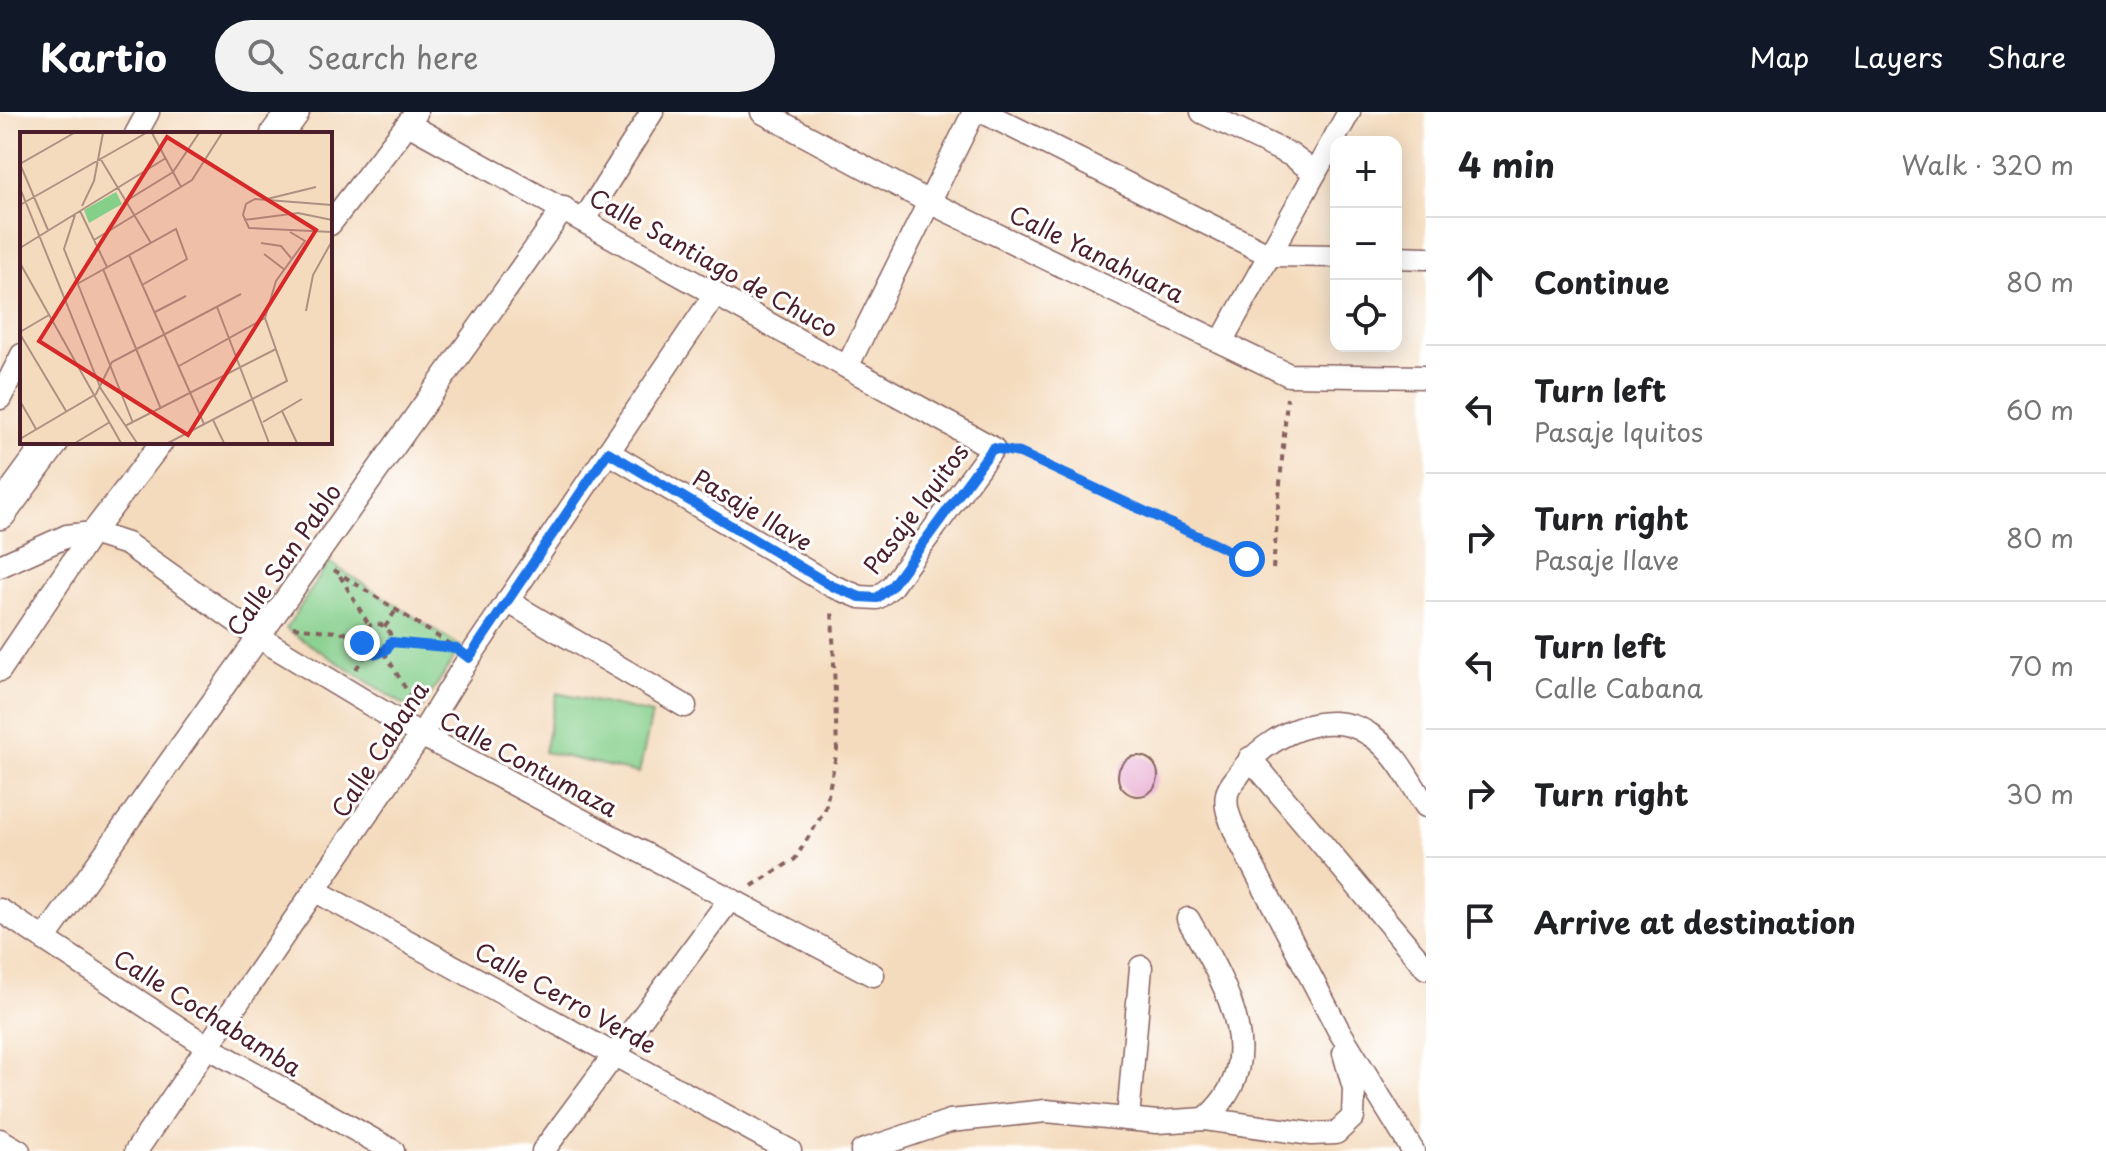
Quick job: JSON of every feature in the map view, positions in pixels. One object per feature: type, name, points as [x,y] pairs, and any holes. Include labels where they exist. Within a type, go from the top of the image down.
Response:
[{"type":"street","points":[[137,132],[148,112]]},
{"type":"street","points":[[278,132],[293,112]]},
{"type":"street","points":[[584,220],[652,112]]},
{"type":"street","name":"Calle Yanahuara","points":[[762,112],[929,202],[1289,375],[1426,377]]},
{"type":"street","points":[[847,367],[974,112]]},
{"type":"street","points":[[983,112],[1270,255],[1330,256]]},
{"type":"street","points":[[1202,112],[1291,155],[1315,173]]},
{"type":"street","points":[[1221,342],[1349,112]]},
{"type":"street","points":[[332,221],[412,118]]},
{"type":"street","name":"Calle Santiago de Chuco","points":[[412,118],[584,220],[993,448]]},
{"type":"street","name":"Calle San Pablo","points":[[44,939],[260,638],[282,621],[564,208]]},
{"type":"street","points":[[1402,257],[1426,258]]},
{"type":"street","name":"Calle Cabana","points":[[136,1151],[316,891],[507,601],[716,293]]},
{"type":"street","points":[[0,398],[20,359]]},
{"type":"street","points":[[0,513],[51,444]]},
{"type":"street","points":[[0,670],[92,533],[160,444]]},
{"type":"street","name":"Pasaje Iquitos","points":[[877,598],[891,587],[993,448]]},
{"type":"street","name":"Pasaje Ilave","points":[[608,452],[832,586],[860,597],[877,598]]},
{"type":"street","points":[[0,566],[67,536],[92,533]]},
{"type":"street","name":"Calle Contumaza","points":[[92,533],[127,544],[260,638],[421,735],[873,975]]},
{"type":"street","points":[[507,601],[685,706]]},
{"type":"street","points":[[1413,1151],[1338,1029],[1227,812],[1227,793],[1250,758],[1273,741],[1307,726],[1337,723],[1368,732],[1390,751],[1426,806]]},
{"type":"street","points":[[1250,758],[1426,968]]},
{"type":"street","name":"Calle Cerro Verde","points":[[316,891],[790,1151]]},
{"type":"street","points":[[543,1151],[730,899]]},
{"type":"street","name":"Calle Cochabamba","points":[[0,910],[208,1047],[393,1151]]},
{"type":"street","points":[[1188,919],[1225,984],[1237,1025],[1240,1063],[1226,1101],[1205,1119]]},
{"type":"street","points":[[1128,1119],[1141,967]]},
{"type":"street","points":[[862,1151],[950,1121],[1046,1111],[1128,1119],[1205,1119],[1311,1134],[1336,1133],[1347,1127],[1353,1117],[1354,1088],[1338,1029]]},
{"type":"street","points":[[0,1140],[19,1151]]},
{"type":"path","points":[[1273,569],[1289,375]]},
{"type":"path","points":[[993,448],[1020,453],[1247,559]]},
{"type":"path","points":[[329,567],[456,648]]},
{"type":"path","points":[[339,574],[369,625]]},
{"type":"path","points":[[730,899],[795,859],[825,810],[837,750],[832,586]]},
{"type":"path","points":[[385,627],[396,610]]},
{"type":"path","points":[[282,621],[298,615]]},
{"type":"path","points":[[282,621],[362,635]]},
{"type":"path","points":[[282,621],[303,636]]},
{"type":"path","points":[[362,635],[369,625]]},
{"type":"path","points":[[369,625],[385,627]]},
{"type":"path","points":[[385,627],[391,642]]},
{"type":"path","points":[[362,635],[368,651]]},
{"type":"path","points":[[391,642],[456,648]]},
{"type":"path","points":[[384,652],[391,642]]},
{"type":"path","points":[[449,660],[456,648]]},
{"type":"path","points":[[368,651],[384,652]]},
{"type":"path","points":[[355,670],[368,651]]},
{"type":"path","points":[[384,652],[418,710],[405,702]]},
{"type":"path","points":[[342,661],[368,678]]},
{"type":"green space","points":[[329,562],[461,647],[418,714],[286,629]]},
{"type":"green space","points":[[557,693],[652,714],[639,773],[544,752]]},
{"type":"building","points":[[1138,756],[1152,762],[1158,776],[1152,790],[1138,796],[1124,790],[1118,776],[1124,762]]},
{"type":"route","points":[[362,643],[368,651],[377,654],[386,650],[391,642],[456,648],[469,658],[608,452],[832,586],[860,597],[877,598],[891,587],[993,448],[1020,453],[1247,559]]}]
